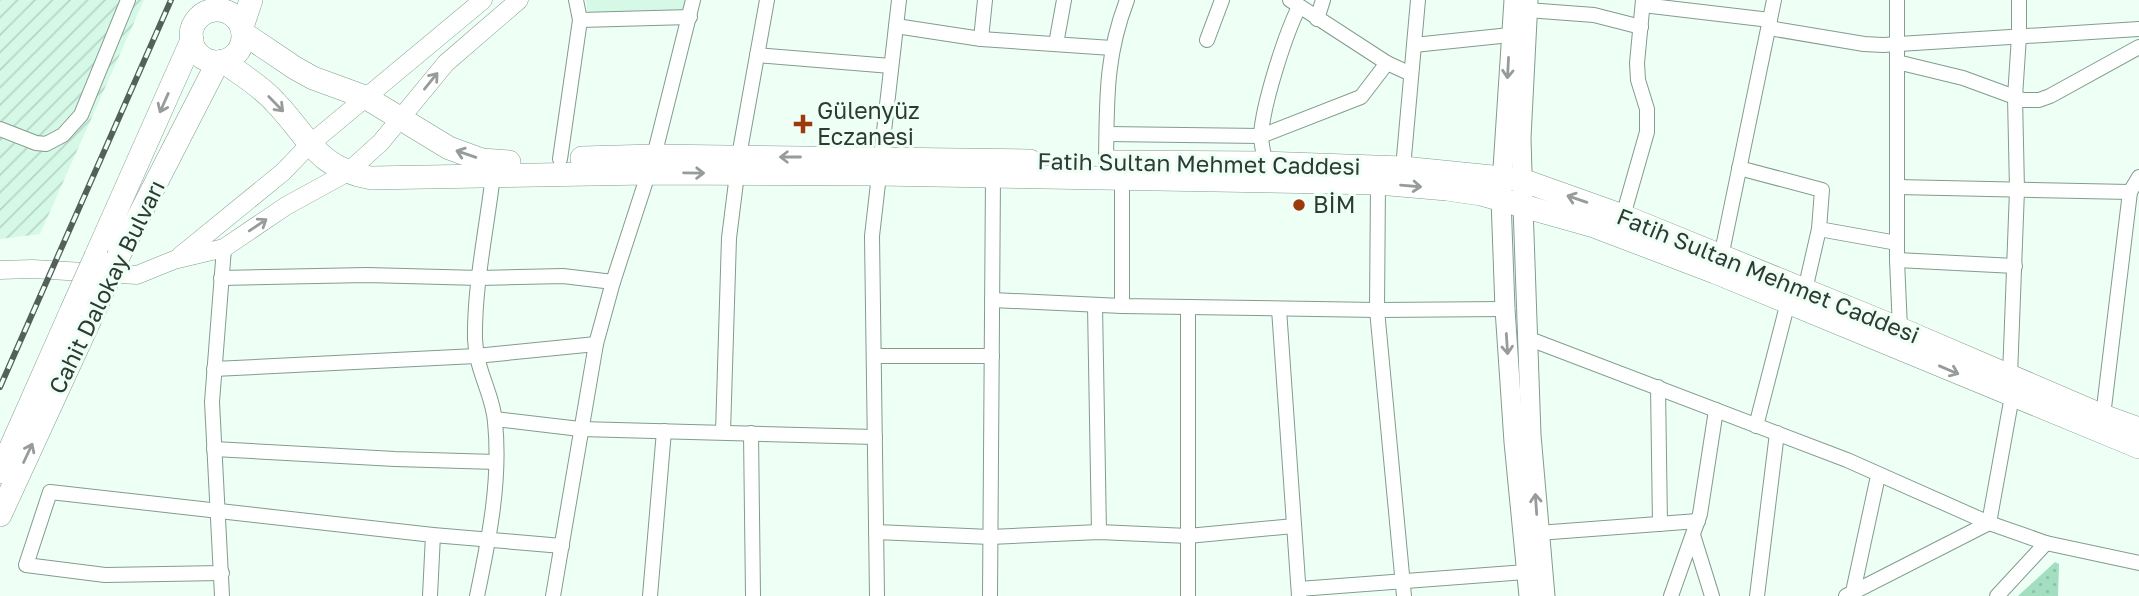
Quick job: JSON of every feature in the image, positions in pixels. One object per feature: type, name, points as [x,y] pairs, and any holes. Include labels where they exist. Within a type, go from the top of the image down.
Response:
[{"type":"main road","points":[[220,61],[236,54],[240,48],[251,0]]},
{"type":"main road","points":[[1523,3],[1510,35],[1512,191],[1505,309],[1529,596]]},
{"type":"main road","points":[[1523,3],[1521,138],[1512,191],[1527,338],[1538,533],[1545,596]]},
{"type":"main road","points":[[242,30],[236,18],[229,12],[211,5],[193,26],[192,40],[198,53],[204,58],[220,61],[274,100],[322,158],[348,172],[371,178],[493,175],[650,164]]},
{"type":"main road","name":"Fatih Sultan Mehmet Caddesi","points":[[242,30],[313,78],[365,97],[449,148],[482,160],[503,163],[560,159],[650,164],[1114,170],[1189,163],[1403,168],[1623,216],[1721,257],[1797,296],[1899,329],[2011,386],[2139,429]]},
{"type":"main road","name":"Cahit Dalokay Bulvarı","points":[[0,515],[108,256],[192,40]]},
{"type":"main road","name":"Cahit Dalokay Bulvarı","points":[[108,256],[220,61]]},
{"type":"main road","points":[[880,166],[993,176],[1114,170],[1512,191],[1594,226],[1797,296],[2011,386],[2139,447]]},
{"type":"main road","name":"Cahit Dalokay Bulvarı","points":[[0,472],[82,313]]},
{"type":"street","points":[[0,129],[36,144],[46,144],[62,135],[81,115],[128,0]]},
{"type":"street","points":[[174,260],[283,172],[310,144],[483,0]]},
{"type":"street","points":[[0,270],[32,269],[137,275],[174,260],[224,248],[286,206],[348,172],[401,120],[446,63],[519,0]]},
{"type":"street","points":[[560,159],[580,20],[576,0]]},
{"type":"street","points":[[553,596],[596,344],[650,164],[693,0]]},
{"type":"street","points":[[723,432],[729,238],[738,165],[767,0]]},
{"type":"street","points":[[877,596],[872,236],[899,0]]},
{"type":"street","points":[[981,39],[985,0]]},
{"type":"street","points":[[1056,44],[1064,0]]},
{"type":"street","points":[[1122,306],[1114,170],[1107,134],[1107,75],[1112,48],[1127,0]]},
{"type":"street","points":[[1207,40],[1222,0]]},
{"type":"street","points":[[1317,19],[1322,0]]},
{"type":"street","points":[[1403,168],[1418,0]]},
{"type":"street","points":[[1721,257],[1774,0]]},
{"type":"street","points":[[1897,0],[1899,329]]},
{"type":"street","points":[[1989,523],[2011,386],[2019,0]]},
{"type":"street","points":[[1523,3],[1594,15],[1641,27]]},
{"type":"street","points":[[1623,216],[1647,132],[1647,109],[1638,80],[1637,63],[1643,3],[1770,24],[1864,44],[2139,29]]},
{"type":"street","points":[[1265,163],[1261,136],[1295,4],[1387,63],[1411,75]]},
{"type":"street","points":[[580,20],[690,17]]},
{"type":"street","points":[[896,26],[981,39],[1112,48]]},
{"type":"street","points":[[1414,45],[1510,35]]},
{"type":"street","points":[[1897,62],[1963,78],[2032,101],[2050,96],[2139,47]]},
{"type":"street","points":[[757,55],[891,66]]},
{"type":"street","points":[[1107,134],[1261,136],[1351,103],[1361,97],[1387,63]]},
{"type":"street","points":[[1189,163],[1191,135]]},
{"type":"street","points":[[1739,168],[1822,191],[1819,229],[1756,426]]},
{"type":"street","points":[[477,596],[489,539],[496,462],[495,419],[476,356],[480,278],[493,175]]},
{"type":"street","points":[[990,596],[993,176]]},
{"type":"street","points":[[2103,416],[2130,192],[2139,177]]},
{"type":"street","points":[[1378,183],[1377,310],[1405,596]]},
{"type":"street","points":[[1897,187],[2130,192]]},
{"type":"street","points":[[1819,229],[1897,243]]},
{"type":"street","points":[[222,596],[214,449],[214,369],[224,248]]},
{"type":"street","points":[[1897,260],[2015,265]]},
{"type":"street","points":[[221,278],[367,275],[480,278],[562,276],[613,282]]},
{"type":"street","points":[[992,300],[1188,308],[1505,309]]},
{"type":"street","points":[[1095,306],[1099,532]]},
{"type":"street","points":[[1188,308],[1188,596]]},
{"type":"street","points":[[1279,309],[1299,592],[1403,580],[1526,572]]},
{"type":"street","points":[[1527,338],[1847,460],[1989,523],[2046,543],[2139,563]]},
{"type":"street","points":[[214,369],[476,356],[596,344]]},
{"type":"street","points":[[874,356],[992,356]]},
{"type":"street","points":[[1658,387],[1660,524]]},
{"type":"street","points":[[1671,596],[1695,528],[1716,410]]},
{"type":"street","points":[[495,419],[580,429],[875,437]]},
{"type":"street","points":[[650,596],[664,431]]},
{"type":"street","points":[[751,433],[753,596]]},
{"type":"street","points":[[1757,596],[1777,433]]},
{"type":"street","points":[[214,449],[496,462]]},
{"type":"street","points":[[1849,594],[1878,476]]},
{"type":"street","points":[[222,573],[105,575],[26,565],[50,492],[433,535],[562,546]]},
{"type":"street","points":[[1849,594],[1989,523]]},
{"type":"street","points":[[1538,533],[1660,524],[1695,528]]},
{"type":"street","points":[[876,532],[990,537],[1099,532],[1188,536],[1294,526]]},
{"type":"street","points":[[1695,528],[1712,596]]},
{"type":"street","points":[[430,596],[433,535]]},
{"type":"street","points":[[1997,596],[2046,543]]},
{"type":"shaded area","points":[[0,0],[144,0],[40,234],[0,239]]},
{"type":"shaded area","points":[[586,0],[685,0],[683,9],[591,16],[588,14]]},
{"type":"green space","points":[[2055,562],[2059,564],[2058,596],[2018,596]]},
{"type":"railway","points":[[0,387],[171,0]]},
{"type":"place","name":"Gülenyüz Eczanesi","points":[[803,124]]},
{"type":"place","name":"BİM","points":[[1299,205]]}]
